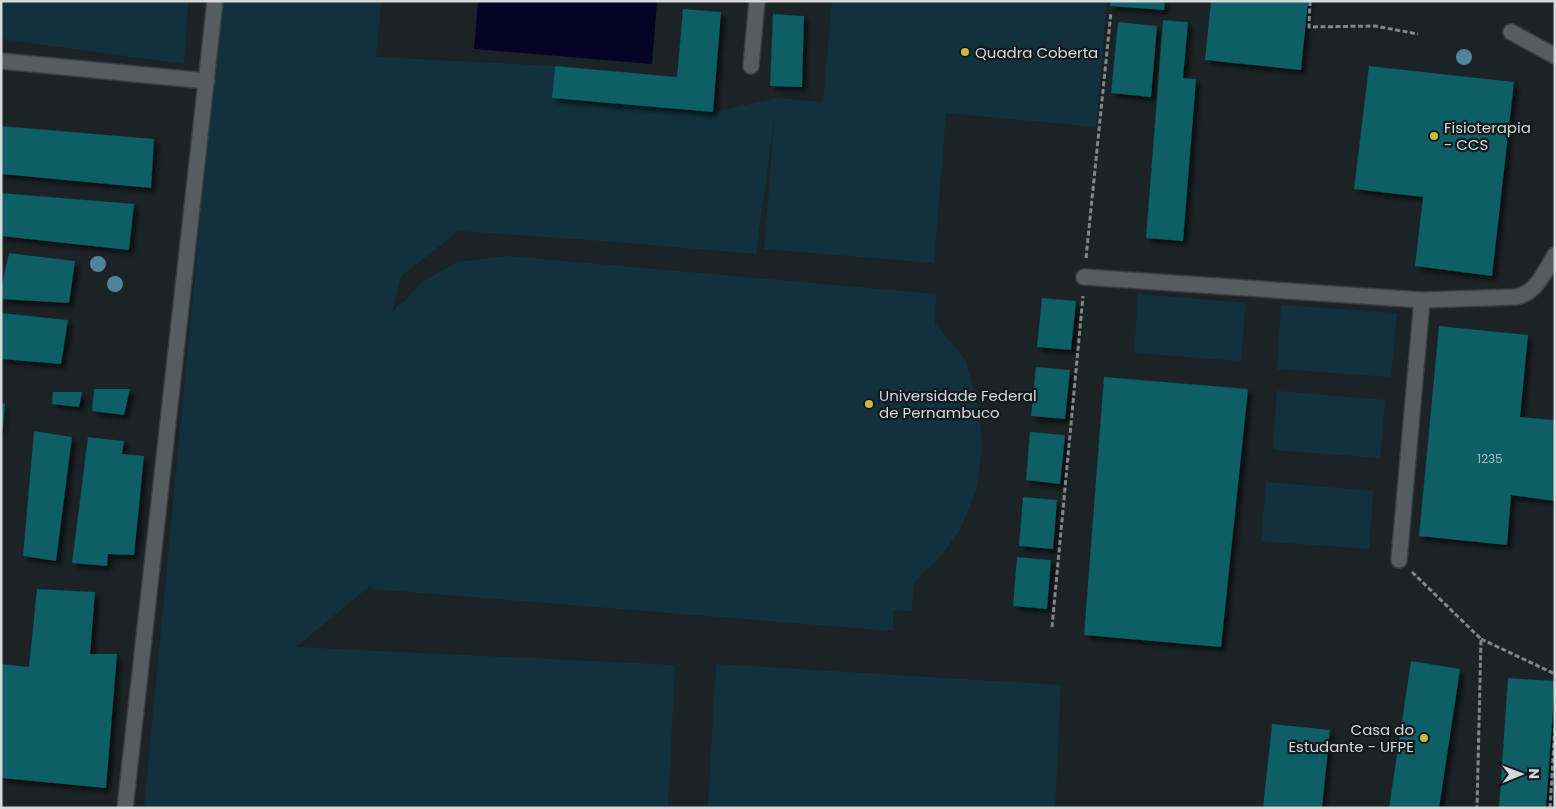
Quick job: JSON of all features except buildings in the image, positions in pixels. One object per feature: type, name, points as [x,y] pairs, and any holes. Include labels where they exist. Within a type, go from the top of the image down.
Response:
[{"type":"lane","points":[[125,808],[207,81],[214,1]]},
{"type":"lane","points":[[750,66],[757,1]]},
{"type":"lane","points":[[1511,32],[1555,56]]},
{"type":"lane","points":[[1,62],[207,81]]},
{"type":"lane","points":[[1084,277],[1422,300],[1515,297],[1526,294],[1537,282],[1555,255]]},
{"type":"lane","points":[[1399,560],[1422,300]]},
{"type":"path","points":[[1310,1],[1309,27],[1375,26],[1418,34]]},
{"type":"path","points":[[1052,627],[1084,277],[1111,12]]},
{"type":"path","points":[[1399,560],[1481,639],[1555,674]]},
{"type":"path","points":[[1477,808],[1481,639]]},
{"type":"path","points":[[1550,808],[1555,725]]},
{"type":"shaded area","points":[[3,1],[188,1],[184,64],[1,39]]},
{"type":"shaded area","points":[[221,1],[381,1],[376,57],[555,66],[552,98],[713,112],[777,98],[823,102],[832,1],[1107,1],[1096,127],[946,113],[934,263],[764,249],[775,113],[756,254],[459,231],[401,276],[392,313],[419,284],[457,262],[508,256],[936,294],[935,324],[965,359],[979,409],[982,451],[976,491],[960,530],[938,560],[913,584],[912,611],[893,610],[893,631],[372,589],[371,585],[296,647],[675,665],[668,808],[144,808]]},
{"type":"shaded area","points":[[478,1],[657,1],[652,64],[474,49]]},
{"type":"shaded area","points":[[1138,294],[1246,303],[1241,361],[1134,353]]},
{"type":"shaded area","points":[[1281,305],[1397,313],[1391,377],[1277,369]]},
{"type":"shaded area","points":[[1277,391],[1385,400],[1380,458],[1273,450]]},
{"type":"shaded area","points":[[1266,482],[1373,491],[1369,549],[1261,541]]},
{"type":"shaded area","points":[[716,664],[1061,685],[1055,808],[708,808]]},
{"type":"place","name":"Quadra Coberta","points":[[965,52]]},
{"type":"place","name":"Fisioterapia - CCS","points":[[1434,136]]},
{"type":"place","name":"Universidade Federal de Pernambuco","points":[[869,404]]},
{"type":"place","name":"Casa do Estudante - UFPE","points":[[1424,738]]}]
